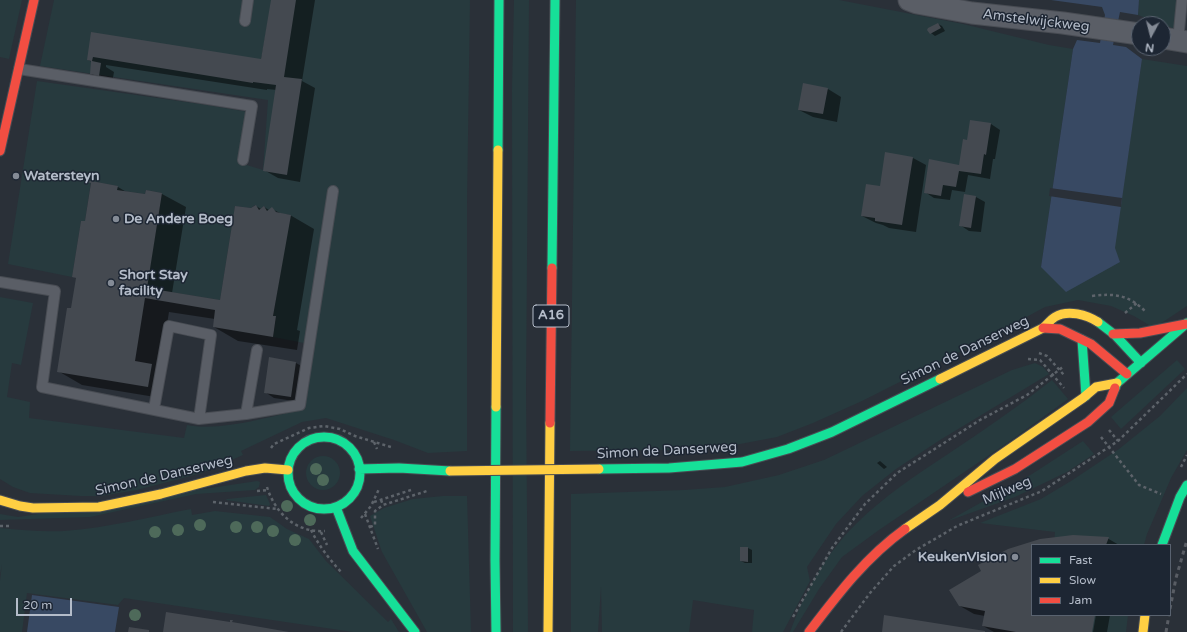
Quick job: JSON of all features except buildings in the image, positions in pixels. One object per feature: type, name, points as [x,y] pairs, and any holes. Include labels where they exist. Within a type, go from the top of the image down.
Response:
[{"type":"main road","points":[[0,151],[34,0]]},
{"type":"main road","points":[[496,632],[495,552],[498,0]]},
{"type":"main road","name":"A16","points":[[548,632],[555,0]]},
{"type":"main road","name":"Simon de Danserweg","points":[[360,469],[399,468],[450,471],[669,468],[742,462],[788,449],[832,432],[1043,328],[1056,316],[1075,313],[1097,320],[1108,328],[1141,363]]},
{"type":"main road","points":[[1113,334],[1142,334],[1187,323]]},
{"type":"main road","name":"Mijlweg","points":[[940,505],[1015,469],[1088,422],[1109,403],[1117,383],[1187,323]]},
{"type":"main road","name":"Simon de Danserweg","points":[[1043,328],[1060,329],[1091,344],[1127,374]]},
{"type":"main road","points":[[1082,340],[1086,396]]},
{"type":"main road","name":"Mijlweg","points":[[809,632],[850,579],[887,542],[940,505],[994,459],[1086,396],[1096,387],[1117,383]]},
{"type":"main road","points":[[327,437],[340,441],[346,445],[355,456],[360,469],[359,481],[354,492],[346,501],[336,507],[324,510],[318,509],[302,502],[290,488],[288,470],[292,456],[300,446],[313,439],[327,437]]},
{"type":"main road","name":"Simon de Danserweg","points":[[0,500],[20,506],[34,508],[99,507],[161,494],[246,471],[265,468],[288,470]]},
{"type":"main road","points":[[1162,544],[1180,497],[1187,485]]},
{"type":"main road","points":[[336,507],[353,551],[415,632]]},
{"type":"main road","points":[[1143,632],[1146,616]]},
{"type":"street","name":"Amstelwijckweg","points":[[909,0],[917,3],[972,13],[1063,23],[1131,33]]},
{"type":"lane","points":[[245,21],[248,0]]},
{"type":"lane","points":[[1176,40],[1182,0]]},
{"type":"lane","points":[[19,69],[252,106],[243,160]]},
{"type":"lane","points":[[0,282],[55,291],[42,386],[199,419],[246,414],[300,405],[333,191]]},
{"type":"lane","points":[[154,409],[169,326],[211,335],[199,419]]},
{"type":"lane","points":[[246,414],[257,350]]},
{"type":"path","points":[[1090,296],[1104,294],[1123,296],[1137,303],[1162,328]]},
{"type":"path","points":[[791,622],[832,548],[865,504],[897,474],[980,420],[1027,395],[1059,369]]},
{"type":"path","name":"Mijlweg","points":[[841,632],[870,593],[894,566],[916,550],[956,526],[1042,491],[1118,441],[1187,374]]},
{"type":"path","points":[[212,502],[277,509],[270,497],[266,484],[265,461],[271,447],[274,444],[309,428],[329,426],[340,428],[355,436],[374,442]]},
{"type":"path","points":[[1109,447],[1139,485],[1166,496]]},
{"type":"path","points":[[374,502],[381,500],[384,505],[428,491]]},
{"type":"green space","points":[[0,0],[22,0],[9,59],[0,57]]},
{"type":"green space","points":[[54,0],[470,0],[467,203],[467,451],[428,453],[394,440],[326,418],[302,422],[241,451],[243,455],[202,473],[137,490],[101,496],[30,493],[13,487],[0,479],[0,297],[33,303],[21,365],[12,363],[7,397],[30,402],[29,418],[184,438],[187,425],[200,427],[230,425],[305,409],[314,345],[273,337],[276,317],[273,316],[290,215],[267,211],[264,206],[259,210],[255,205],[251,208],[235,206],[220,300],[146,288],[162,193],[146,190],[145,194],[117,190],[117,186],[91,181],[85,221],[81,221],[72,277],[8,264],[37,81],[248,112],[240,163],[263,170],[268,100],[40,66]]},
{"type":"green space","points":[[514,0],[529,0],[526,389],[528,632],[513,632],[512,90]]},
{"type":"green space","points":[[576,0],[839,0],[963,24],[1049,45],[1073,49],[1041,267],[1120,262],[1114,248],[1142,59],[1187,66],[1187,306],[1154,328],[1134,316],[1111,306],[1078,300],[1045,307],[862,401],[777,437],[719,448],[570,451]]},
{"type":"green space","points":[[1139,0],[1177,0],[1175,29],[1171,27],[1171,16],[1138,15]]},
{"type":"green space","points":[[1177,360],[1185,369],[1121,429],[1111,417]]},
{"type":"green space","points":[[1035,363],[1043,367],[1049,374],[940,440],[896,469],[862,496],[836,524],[807,567],[810,581],[783,632],[752,632],[754,610],[693,600],[689,632],[602,632],[601,587],[598,632],[571,632],[571,494],[725,487],[779,475],[824,460],[1012,370]]},
{"type":"green space","points":[[1052,380],[1068,399],[842,557],[819,589],[793,632],[790,632],[802,603],[817,574],[845,535],[866,514],[900,487],[1001,418]]},
{"type":"green space","points":[[1187,388],[1187,450],[1171,478],[1147,534],[1144,544],[1054,544],[1055,532],[980,523],[1041,499],[1119,449],[1160,416]]},
{"type":"green space","points":[[1083,441],[1094,454],[1067,472],[1015,497],[948,521],[1032,474]]},
{"type":"green space","points":[[323,456],[329,457],[335,461],[339,467],[339,479],[335,485],[329,489],[323,490],[317,489],[311,485],[307,479],[306,473],[307,467],[311,461],[317,457]]},
{"type":"green space","points":[[257,481],[260,482],[259,487],[255,490],[196,494],[90,517],[0,520],[0,514],[18,517]]},
{"type":"green space","points":[[266,495],[270,504],[269,506],[226,500],[227,499]]},
{"type":"green space","points":[[443,496],[467,496],[471,632],[427,632],[382,552],[370,516],[384,508],[413,499]]},
{"type":"green space","points":[[191,509],[192,515],[215,511],[270,517],[287,529],[309,539],[326,561],[388,622],[391,619],[399,632],[353,632],[124,598],[118,605],[27,593],[22,632],[0,632],[0,581],[2,564],[0,574],[0,528],[48,531],[80,530]]},
{"type":"green space","points":[[1090,616],[1128,616],[1126,632],[1087,632]]},
{"type":"water","points":[[1051,0],[1139,0],[1138,15],[1120,12],[1113,45],[1126,47],[1131,51],[1131,56],[1138,56],[1142,59],[1115,248],[1120,262],[1066,292],[1041,267],[1073,49],[1077,40],[1100,43],[1105,15],[1102,7]]},
{"type":"water","points":[[32,595],[119,607],[115,632],[27,632]]},
{"type":"pier","points":[[1050,188],[1122,198],[1121,207],[1049,196]]},
{"type":"railway","points":[[1171,604],[1176,578],[1187,540]]},
{"type":"railway","points":[[1166,632],[1169,616]]},
{"type":"traffic: fast","points":[[498,150],[499,0]]},
{"type":"traffic: fast","points":[[552,268],[555,0]]},
{"type":"traffic: fast","points":[[1098,322],[1115,335],[1141,363]]},
{"type":"traffic: fast","points":[[1115,388],[1117,383],[1187,323]]},
{"type":"traffic: fast","points":[[1082,340],[1086,396]]},
{"type":"traffic: fast","points":[[599,469],[669,468],[742,462],[788,449],[832,432],[940,379]]},
{"type":"traffic: fast","points":[[496,407],[496,632]]},
{"type":"traffic: fast","points":[[324,437],[344,443],[354,453],[360,473],[354,493],[344,503],[324,509],[304,503],[294,493],[288,473],[294,453],[304,443],[324,437]]},
{"type":"traffic: fast","points":[[359,469],[399,468],[450,471]]},
{"type":"traffic: fast","points":[[1162,544],[1180,497],[1187,485]]},
{"type":"traffic: fast","points":[[336,507],[353,551],[415,632]]},
{"type":"traffic: slow","points":[[496,407],[498,150]]},
{"type":"traffic: slow","points":[[940,379],[1043,328],[1053,318],[1060,315],[1066,313],[1083,315],[1098,322]]},
{"type":"traffic: slow","points":[[905,529],[940,505],[995,459],[1083,398],[1096,387],[1117,383]]},
{"type":"traffic: slow","points":[[548,632],[550,423]]},
{"type":"traffic: slow","points":[[0,500],[33,508],[99,507],[161,494],[246,471],[265,468],[288,470]]},
{"type":"traffic: slow","points":[[450,471],[599,469]]},
{"type":"traffic: slow","points":[[1143,632],[1145,616]]},
{"type":"traffic: jam","points":[[0,151],[34,0]]},
{"type":"traffic: jam","points":[[550,423],[552,268]]},
{"type":"traffic: jam","points":[[1113,334],[1140,333],[1186,324]]},
{"type":"traffic: jam","points":[[1043,328],[1060,329],[1091,344],[1127,374]]},
{"type":"traffic: jam","points":[[968,492],[1015,469],[1088,422],[1109,403],[1115,388]]},
{"type":"traffic: jam","points":[[809,632],[842,590],[865,564],[905,529]]},
{"type":"place","name":"Watersteyn","points":[[16,176]]},
{"type":"place","name":"De Andere Boeg","points":[[116,219]]},
{"type":"place","name":"Short Stay facility","points":[[111,283]]},
{"type":"place","name":"KeukenVision","points":[[1015,557]]}]
